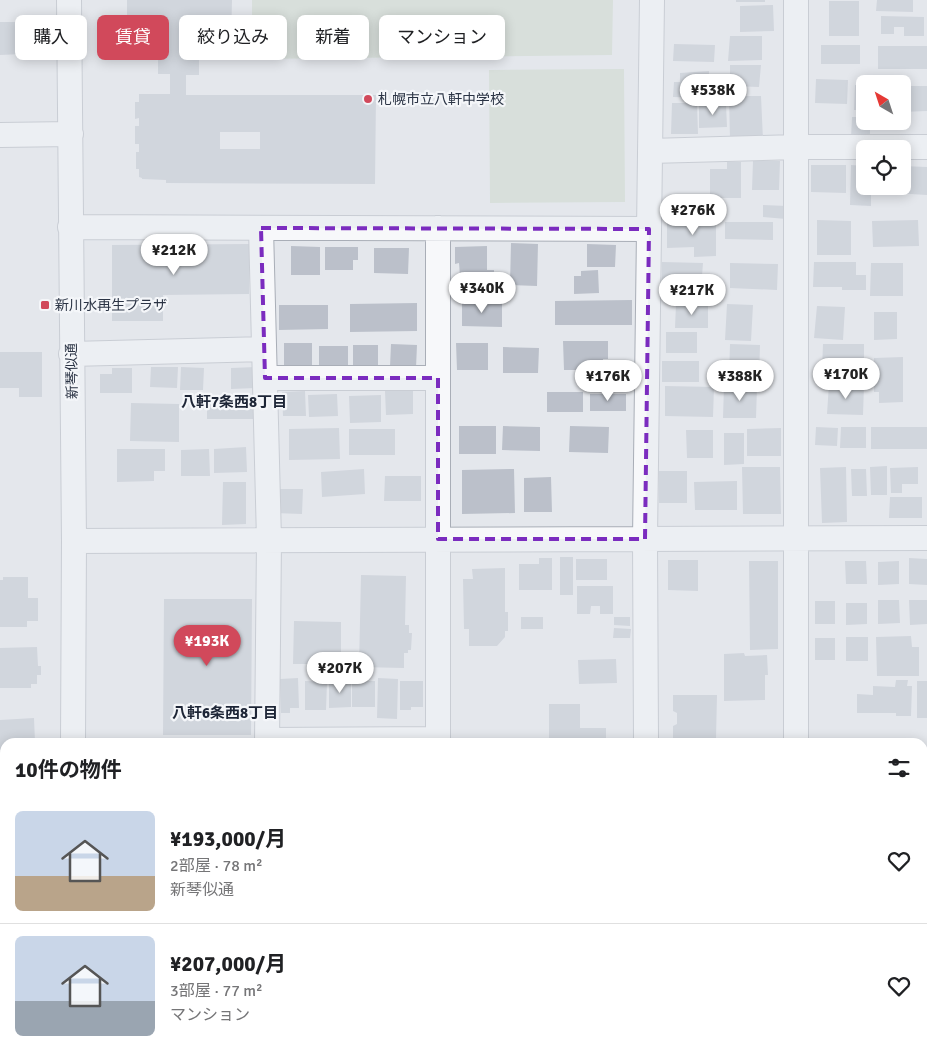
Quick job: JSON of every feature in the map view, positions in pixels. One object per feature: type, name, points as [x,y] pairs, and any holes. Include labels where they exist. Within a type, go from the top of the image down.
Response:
[{"type":"street","name":"新琴似通","points":[[69,0],[74,541],[73,738]]},
{"type":"street","points":[[646,738],[645,539],[652,0]]},
{"type":"street","points":[[796,0],[796,738]]},
{"type":"street","points":[[0,135],[71,134]]},
{"type":"street","points":[[650,151],[796,147],[927,147]]},
{"type":"street","points":[[70,227],[649,228]]},
{"type":"street","points":[[261,228],[269,540],[267,738]]},
{"type":"street","points":[[438,228],[438,738]]},
{"type":"street","points":[[72,354],[264,349]]},
{"type":"street","points":[[265,378],[438,378]]},
{"type":"street","points":[[74,541],[927,538]]},
{"type":"highlighted area","points":[[261,228],[649,229],[645,539],[438,539],[438,378],[265,378]]},
{"type":"green space","points":[[252,0],[613,0],[612,55],[505,56],[505,15],[379,15],[379,58],[369,58],[369,15],[297,15],[297,58],[287,59],[287,15],[252,15]]},
{"type":"green space","points":[[624,69],[625,202],[490,203],[489,70]]},
{"type":"building","points":[[127,0],[232,0],[232,15],[179,15],[179,60],[199,60],[199,75],[186,75],[186,95],[376,95],[375,184],[166,183],[166,180],[142,179],[139,177],[139,169],[136,169],[136,152],[139,152],[139,144],[135,144],[135,126],[139,126],[139,118],[135,119],[135,102],[139,102],[139,94],[170,94],[170,74],[158,74],[158,60],[169,60],[169,15],[127,15]],"holes":[[[220,132],[260,132],[260,149],[220,149]]]},
{"type":"building","points":[[736,0],[765,0],[765,2],[736,2]]},
{"type":"building","points":[[877,0],[913,0],[913,12],[876,11]]},
{"type":"building","points":[[829,1],[859,1],[859,36],[829,36]]},
{"type":"building","points":[[773,5],[774,31],[740,32],[740,6]]},
{"type":"building","points":[[881,16],[924,17],[924,36],[904,36],[904,27],[894,27],[894,34],[881,34]]},
{"type":"building","points":[[0,22],[15,22],[15,54],[0,55]]},
{"type":"building","points":[[730,36],[762,36],[762,60],[728,61]]},
{"type":"building","points":[[674,44],[715,45],[714,62],[673,61]]},
{"type":"building","points":[[821,45],[860,45],[860,64],[821,64]]},
{"type":"building","points":[[878,46],[927,46],[927,69],[878,69]]},
{"type":"building","points":[[730,65],[761,65],[759,87],[730,86]]},
{"type":"building","points":[[709,71],[708,98],[673,97],[674,82],[680,82],[680,73]]},
{"type":"building","points":[[816,79],[848,80],[847,104],[815,103]]},
{"type":"building","points":[[855,85],[856,85],[856,110],[854,110]]},
{"type":"building","points":[[911,86],[927,86],[927,111],[911,112]]},
{"type":"building","points":[[729,96],[761,96],[763,140],[730,139]]},
{"type":"building","points":[[672,103],[697,103],[698,134],[671,134]]},
{"type":"building","points":[[726,104],[727,127],[699,128],[699,105]]},
{"type":"building","points":[[852,117],[856,117],[856,130],[870,130],[870,139],[851,138]]},
{"type":"building","points":[[753,161],[780,161],[779,190],[752,190]]},
{"type":"building","points":[[727,162],[741,162],[741,198],[710,198],[710,169],[727,169]]},
{"type":"building","points":[[811,165],[846,165],[846,193],[811,192]]},
{"type":"building","points":[[851,165],[856,165],[856,195],[871,195],[871,206],[850,205]]},
{"type":"building","points":[[911,166],[927,167],[927,195],[911,194]]},
{"type":"building","points":[[763,205],[787,206],[786,219],[763,217]]},
{"type":"building","points":[[667,220],[716,220],[716,256],[694,257],[694,247],[667,248]]},
{"type":"building","points":[[817,220],[851,221],[851,255],[817,255]]},
{"type":"building","points":[[918,220],[919,246],[873,247],[872,221]]},
{"type":"building","points":[[725,222],[773,222],[773,240],[725,239]]},
{"type":"building","points":[[511,243],[538,244],[537,286],[510,285]]},
{"type":"building","points":[[249,244],[249,294],[163,295],[163,321],[112,321],[112,245]]},
{"type":"building","points":[[587,244],[616,245],[615,267],[587,267]]},
{"type":"building","points":[[291,246],[320,247],[320,275],[291,275]]},
{"type":"building","points":[[487,246],[487,270],[494,270],[494,294],[470,294],[470,282],[464,282],[464,276],[460,276],[459,263],[455,264],[455,247]]},
{"type":"building","points":[[325,247],[358,247],[358,260],[353,260],[353,270],[325,270]]},
{"type":"building","points":[[374,248],[409,248],[408,274],[374,273]]},
{"type":"building","points":[[662,262],[703,263],[702,276],[689,276],[688,293],[662,292]]},
{"type":"building","points":[[814,262],[856,262],[856,275],[866,275],[866,290],[842,290],[842,287],[813,287]]},
{"type":"building","points":[[730,263],[778,264],[777,290],[730,288]]},
{"type":"building","points":[[871,263],[903,263],[903,296],[870,296]]},
{"type":"building","points":[[598,270],[599,293],[574,294],[574,276],[581,276],[581,271]]},
{"type":"building","points":[[632,300],[632,325],[555,325],[555,301]]},
{"type":"building","points":[[462,301],[502,302],[502,327],[462,326]]},
{"type":"building","points":[[417,303],[417,331],[350,332],[350,304]]},
{"type":"building","points":[[676,304],[708,304],[708,328],[675,328]]},
{"type":"building","points":[[727,304],[753,305],[751,341],[725,340]]},
{"type":"building","points":[[279,305],[328,305],[328,329],[279,330]]},
{"type":"building","points":[[817,306],[845,307],[843,340],[814,338]]},
{"type":"building","points":[[874,312],[897,312],[897,339],[874,340]]},
{"type":"building","points":[[666,332],[697,332],[697,353],[666,353]]},
{"type":"building","points":[[563,341],[608,341],[608,359],[603,359],[603,370],[564,370]]},
{"type":"building","points":[[284,343],[312,343],[312,367],[284,367]]},
{"type":"building","points":[[456,343],[488,343],[488,370],[457,370]]},
{"type":"building","points":[[391,344],[417,345],[416,368],[390,367]]},
{"type":"building","points":[[730,344],[760,345],[759,379],[729,378]]},
{"type":"building","points":[[823,344],[864,344],[864,369],[822,369]]},
{"type":"building","points":[[353,345],[378,345],[378,366],[353,366]]},
{"type":"building","points":[[319,346],[348,346],[348,368],[319,368]]},
{"type":"building","points":[[503,347],[539,348],[538,373],[503,373]]},
{"type":"building","points":[[0,352],[42,352],[42,397],[19,397],[19,388],[0,388]]},
{"type":"building","points":[[903,357],[903,402],[879,403],[879,392],[874,392],[874,358]]},
{"type":"building","points":[[662,361],[699,361],[699,382],[662,382]]},
{"type":"building","points":[[151,367],[178,367],[177,388],[150,387]]},
{"type":"building","points":[[181,367],[204,368],[203,390],[180,390]]},
{"type":"building","points":[[256,367],[256,388],[231,389],[231,368]]},
{"type":"building","points":[[112,368],[132,368],[132,393],[100,393],[100,374],[112,374]]},
{"type":"building","points":[[829,384],[864,385],[863,415],[827,414]]},
{"type":"building","points":[[665,386],[714,387],[713,417],[665,416]]},
{"type":"building","points":[[724,386],[757,387],[756,418],[723,418]]},
{"type":"building","points":[[305,391],[306,416],[283,416],[282,392]]},
{"type":"building","points":[[385,391],[413,391],[413,414],[386,415]]},
{"type":"building","points":[[547,392],[583,392],[583,412],[547,412]]},
{"type":"building","points":[[337,394],[338,416],[309,417],[308,395]]},
{"type":"building","points":[[590,394],[626,394],[626,411],[590,411]]},
{"type":"building","points":[[381,395],[381,422],[350,423],[349,396]]},
{"type":"building","points":[[131,403],[179,404],[179,442],[130,441]]},
{"type":"building","points":[[207,403],[255,403],[254,419],[207,419]]},
{"type":"building","points":[[459,426],[496,426],[496,454],[459,454]]},
{"type":"building","points":[[503,426],[540,427],[540,451],[502,450]]},
{"type":"building","points":[[570,426],[609,427],[608,453],[569,452]]},
{"type":"building","points":[[816,427],[838,428],[837,446],[815,445]]},
{"type":"building","points":[[841,427],[866,427],[866,448],[840,448]]},
{"type":"building","points":[[871,427],[927,427],[927,449],[871,449]]},
{"type":"building","points":[[339,428],[340,459],[289,460],[289,429]]},
{"type":"building","points":[[781,428],[781,456],[747,456],[747,429]]},
{"type":"building","points":[[349,429],[395,429],[395,455],[349,455]]},
{"type":"building","points":[[686,430],[713,430],[713,458],[687,458]]},
{"type":"building","points":[[724,433],[744,433],[744,464],[724,465]]},
{"type":"building","points":[[246,447],[247,472],[214,473],[214,449]]},
{"type":"building","points":[[117,449],[165,449],[165,471],[154,471],[154,481],[117,482]]},
{"type":"building","points":[[209,449],[210,476],[181,476],[181,450]]},
{"type":"building","points":[[887,466],[887,495],[871,495],[870,467]]},
{"type":"building","points":[[742,467],[780,467],[781,514],[743,514]]},
{"type":"building","points":[[846,467],[847,522],[822,523],[820,468]]},
{"type":"building","points":[[918,467],[918,484],[902,484],[902,493],[891,493],[890,468]]},
{"type":"building","points":[[364,469],[365,494],[322,497],[321,472]]},
{"type":"building","points":[[514,469],[515,513],[462,514],[462,470]]},
{"type":"building","points":[[851,469],[866,469],[867,496],[852,496]]},
{"type":"building","points":[[659,471],[687,471],[687,503],[659,503]]},
{"type":"building","points":[[385,476],[421,476],[421,501],[384,501]]},
{"type":"building","points":[[551,477],[552,512],[524,512],[524,478]]},
{"type":"building","points":[[737,481],[737,510],[695,510],[694,482]]},
{"type":"building","points":[[223,482],[246,482],[246,524],[222,525]]},
{"type":"building","points":[[275,489],[303,489],[302,514],[274,513]]},
{"type":"building","points":[[890,497],[922,497],[922,518],[889,518]]},
{"type":"building","points":[[560,557],[573,557],[573,595],[560,595]]},
{"type":"building","points":[[539,558],[552,558],[552,590],[519,590],[519,564],[539,564]]},
{"type":"building","points":[[909,558],[927,559],[927,585],[909,584]]},
{"type":"building","points":[[576,559],[607,559],[607,580],[576,580]]},
{"type":"building","points":[[668,560],[698,560],[698,591],[668,590]]},
{"type":"building","points":[[749,561],[778,561],[778,649],[750,650]]},
{"type":"building","points":[[845,561],[866,561],[867,584],[846,584]]},
{"type":"building","points":[[899,561],[899,584],[878,585],[878,562]]},
{"type":"building","points":[[505,568],[505,612],[508,612],[508,631],[505,631],[505,637],[497,646],[469,646],[469,629],[464,629],[463,579],[473,579],[472,569]]},
{"type":"building","points":[[361,575],[406,576],[405,625],[409,625],[409,633],[412,633],[411,650],[408,650],[408,653],[404,653],[404,668],[359,667]]},
{"type":"building","points":[[3,577],[28,577],[28,598],[38,598],[38,621],[27,621],[27,627],[0,627],[0,580],[3,580]]},
{"type":"building","points":[[577,586],[613,586],[613,614],[600,614],[600,606],[591,606],[590,614],[577,614]]},
{"type":"building","points":[[164,599],[252,599],[251,735],[163,735]]},
{"type":"building","points":[[878,600],[899,600],[900,623],[878,624]]},
{"type":"building","points":[[909,600],[927,600],[927,624],[910,625]]},
{"type":"building","points":[[815,601],[835,601],[835,624],[815,624]]},
{"type":"building","points":[[846,603],[867,603],[867,624],[846,625]]},
{"type":"building","points":[[521,617],[543,617],[543,629],[521,629]]},
{"type":"building","points":[[614,617],[630,617],[630,626],[614,625]]},
{"type":"building","points":[[294,621],[341,622],[341,664],[293,664]]},
{"type":"building","points":[[614,628],[631,629],[630,638],[613,638]]},
{"type":"building","points":[[911,636],[912,647],[919,647],[919,676],[877,676],[876,637]]},
{"type":"building","points":[[846,637],[868,637],[868,661],[846,661]]},
{"type":"building","points":[[815,638],[835,638],[835,660],[815,660]]},
{"type":"building","points":[[37,647],[38,666],[41,666],[41,675],[37,675],[37,684],[31,684],[31,688],[0,688],[0,648]]},
{"type":"building","points":[[744,653],[745,656],[767,655],[768,675],[765,675],[765,700],[724,701],[724,654]]},
{"type":"building","points":[[616,659],[617,683],[579,684],[578,660]]},
{"type":"building","points":[[298,678],[299,708],[290,708],[290,713],[281,713],[280,679]]},
{"type":"building","points":[[378,678],[398,679],[397,719],[377,718]]},
{"type":"building","points":[[896,680],[908,680],[907,686],[912,686],[911,716],[896,716],[896,713],[857,713],[857,694],[873,695],[873,686],[895,687]]},
{"type":"building","points":[[305,681],[327,682],[326,710],[305,710]]},
{"type":"building","points":[[329,681],[351,681],[351,707],[329,708]]},
{"type":"building","points":[[352,681],[375,681],[375,707],[352,707]]},
{"type":"building","points":[[400,681],[423,681],[423,707],[411,707],[411,710],[400,710]]},
{"type":"building","points":[[917,681],[927,681],[927,718],[917,718]]},
{"type":"building","points":[[673,695],[717,695],[716,738],[673,738],[673,726],[677,724],[677,713],[673,711]]},
{"type":"building","points":[[549,704],[580,704],[580,728],[606,728],[606,738],[549,738]]},
{"type":"building","points":[[34,718],[35,738],[0,738],[0,720]]},
{"type":"place","name":"札幌市立八軒中学校","points":[[368,99]]},
{"type":"place","name":"新川水再生プラザ","points":[[45,305]]},
{"type":"district","name":"八軒7条西8丁目","points":[[234,402]]},
{"type":"district","name":"八軒6条西8丁目","points":[[225,713]]}]
